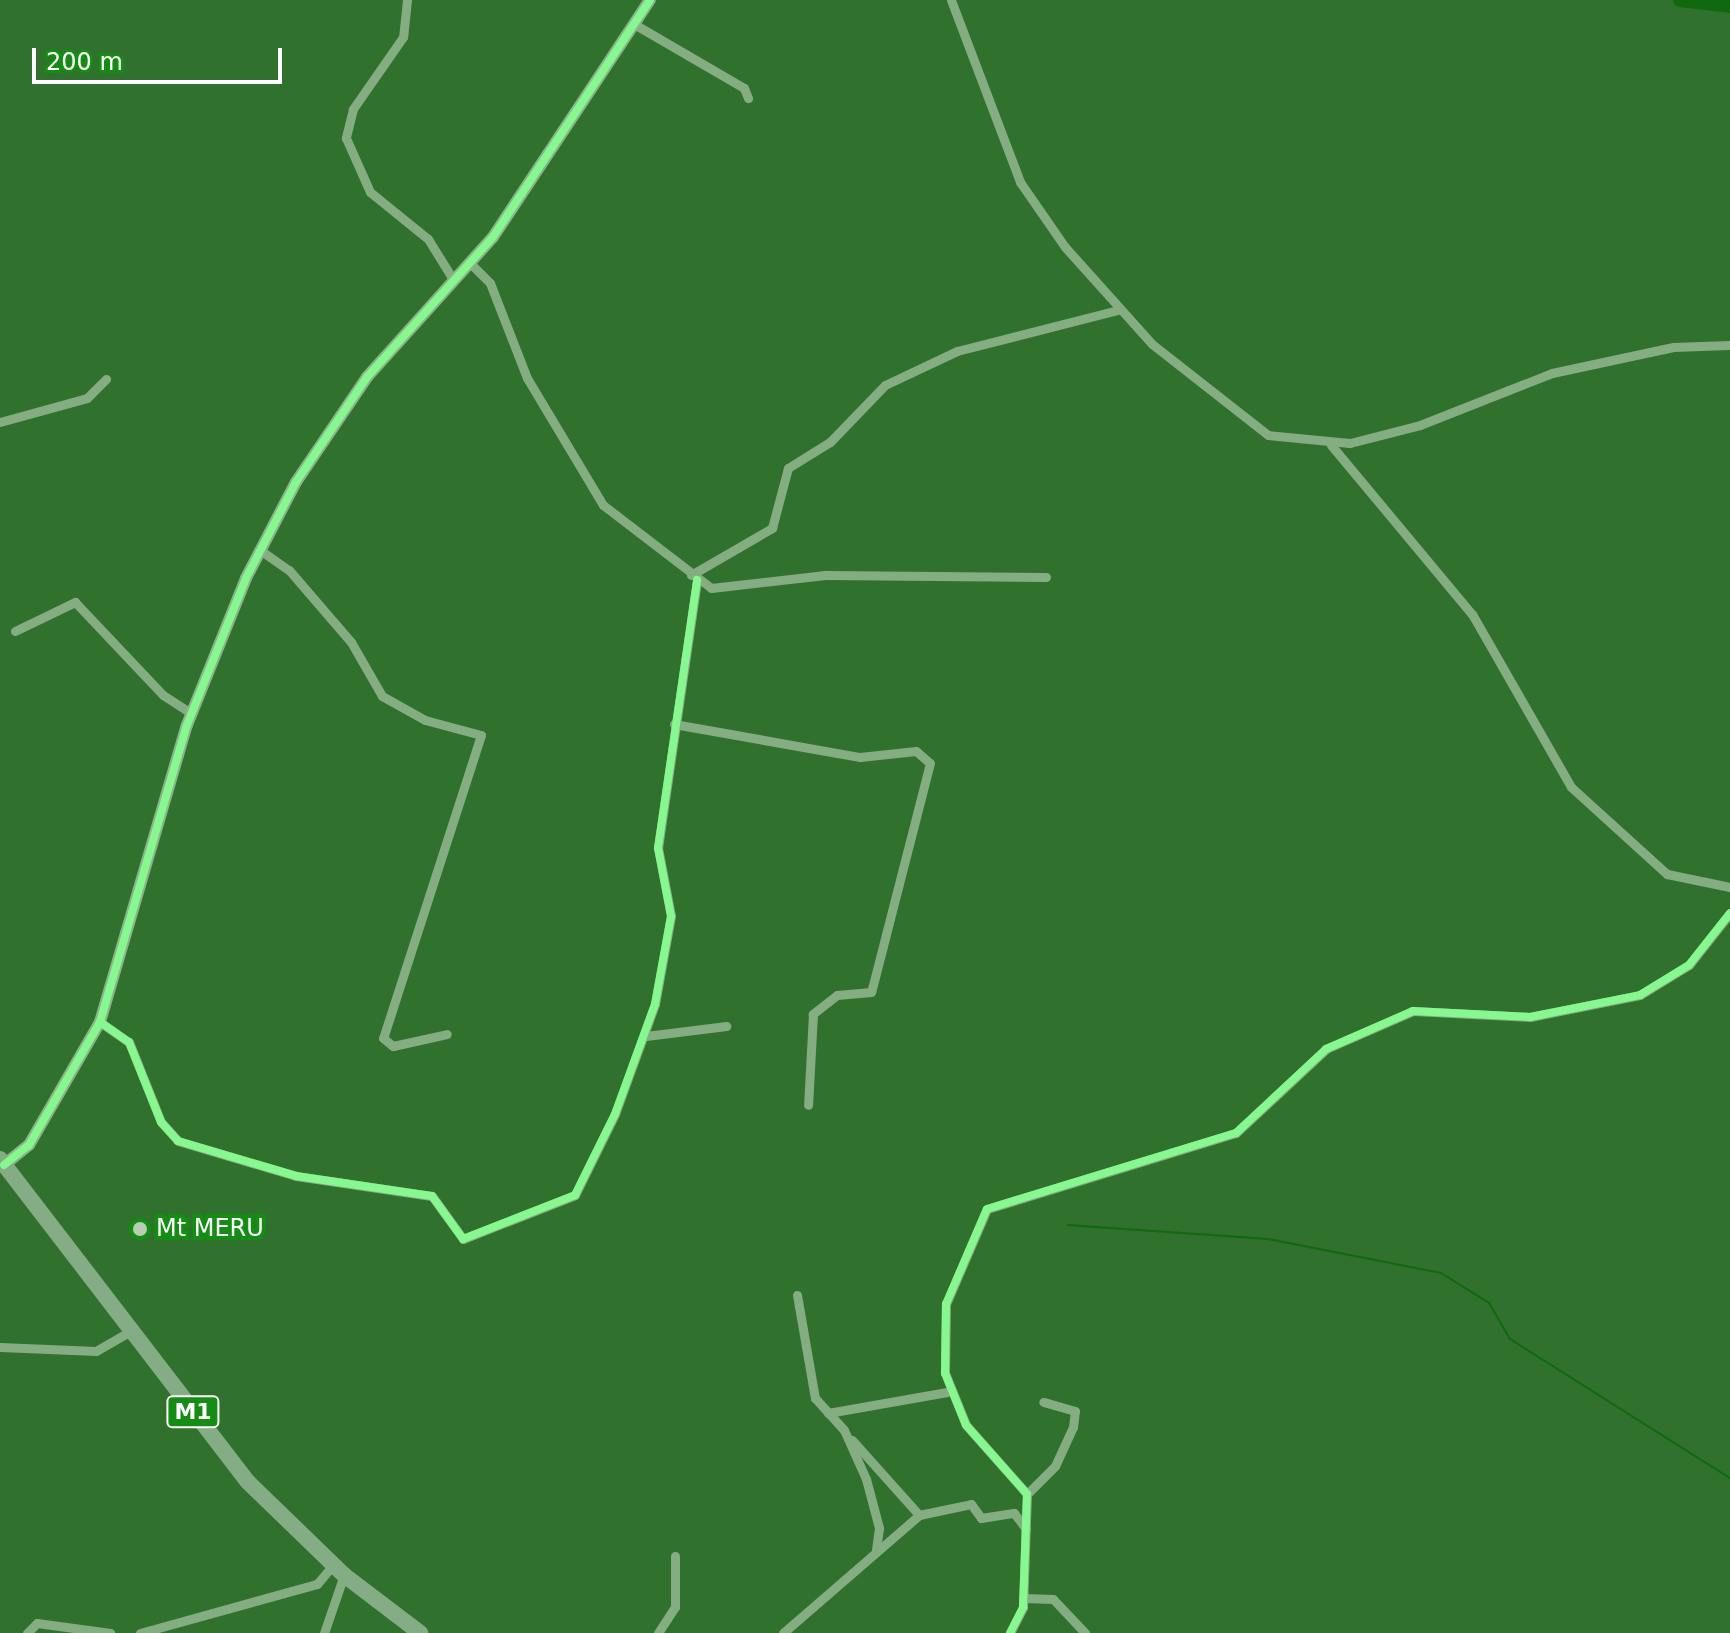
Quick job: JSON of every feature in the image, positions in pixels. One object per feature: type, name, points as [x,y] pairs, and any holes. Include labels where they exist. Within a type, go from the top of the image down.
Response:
[{"type":"highway","name":"M1","points":[[2,1162],[234,1467],[338,1570],[420,1633]]},
{"type":"street","points":[[407,0],[403,37],[353,109],[346,138],[370,192],[428,239],[454,281]]},
{"type":"street","points":[[2,1162],[37,1134],[100,1022],[191,713],[260,550],[353,396],[471,264],[650,0]]},
{"type":"street","points":[[951,0],[1020,182],[1118,310],[1250,426],[1331,445],[1420,425],[1552,373],[1673,347],[1730,345]]},
{"type":"street","points":[[634,24],[744,88],[748,98]]},
{"type":"street","points":[[471,264],[490,283],[527,378],[603,505],[694,578],[723,588],[825,575],[1046,577]]},
{"type":"street","points":[[100,1022],[129,1042],[161,1122],[178,1141],[296,1176],[432,1196],[450,1231],[469,1239],[580,1189],[646,1036],[671,916],[658,848],[694,578],[772,528],[788,468],[830,442],[885,385],[957,351],[1118,310]]},
{"type":"street","points":[[0,422],[87,398],[106,379]]},
{"type":"street","points":[[1331,445],[1464,603],[1571,787],[1667,874],[1730,887]]},
{"type":"street","points":[[260,550],[289,570],[351,642],[382,696],[425,720],[481,735],[383,1038],[393,1046],[447,1034]]},
{"type":"street","points":[[15,631],[75,602],[163,695],[191,713]]},
{"type":"street","points":[[674,724],[860,757],[916,751],[930,763],[871,992],[837,995],[813,1014],[808,1105]]},
{"type":"street","points":[[1027,1494],[974,1435],[947,1392],[946,1304],[992,1205],[1064,1191],[1236,1133],[1326,1049],[1420,1008],[1530,1017],[1640,995],[1689,965],[1730,913]]},
{"type":"street","points":[[646,1036],[726,1026]]},
{"type":"street","points":[[797,1295],[808,1370],[828,1413],[919,1515]]},
{"type":"street","points":[[0,1347],[96,1351],[130,1331]]},
{"type":"street","points":[[828,1413],[947,1392]]},
{"type":"street","points":[[1010,1633],[1023,1598],[1027,1494],[1055,1466],[1073,1427],[1075,1411],[1043,1402]]},
{"type":"street","points":[[844,1430],[866,1479],[879,1528],[876,1550]]},
{"type":"street","points":[[783,1633],[919,1515],[971,1504],[981,1518],[1014,1513],[1026,1529]]},
{"type":"street","points":[[658,1633],[675,1607],[675,1556]]},
{"type":"street","points":[[140,1633],[317,1584],[338,1570]]},
{"type":"street","points":[[324,1633],[338,1570]]},
{"type":"street","points":[[1023,1598],[1053,1599],[1085,1633]]},
{"type":"street","points":[[27,1633],[37,1623],[110,1633]]},
{"type":"waterway","points":[[1680,0],[1730,6]]},
{"type":"waterway","points":[[1068,1225],[1268,1239],[1441,1273],[1489,1303],[1510,1339],[1730,1478]]},
{"type":"cycle path","points":[[4,1165],[29,1145],[100,1022],[187,725],[246,578],[296,482],[367,377],[493,237],[650,0]]},
{"type":"cycle path","points":[[100,1022],[129,1042],[161,1122],[178,1141],[296,1176],[432,1196],[463,1239],[575,1195],[615,1114],[655,1004],[671,916],[658,848],[697,580]]},
{"type":"cycle path","points":[[1010,1633],[1023,1607],[1027,1494],[966,1425],[945,1373],[946,1304],[987,1209],[1236,1133],[1326,1049],[1413,1011],[1530,1017],[1640,995],[1689,965],[1730,913]]},
{"type":"place","name":"Mt MERU","points":[[140,1229]]}]
